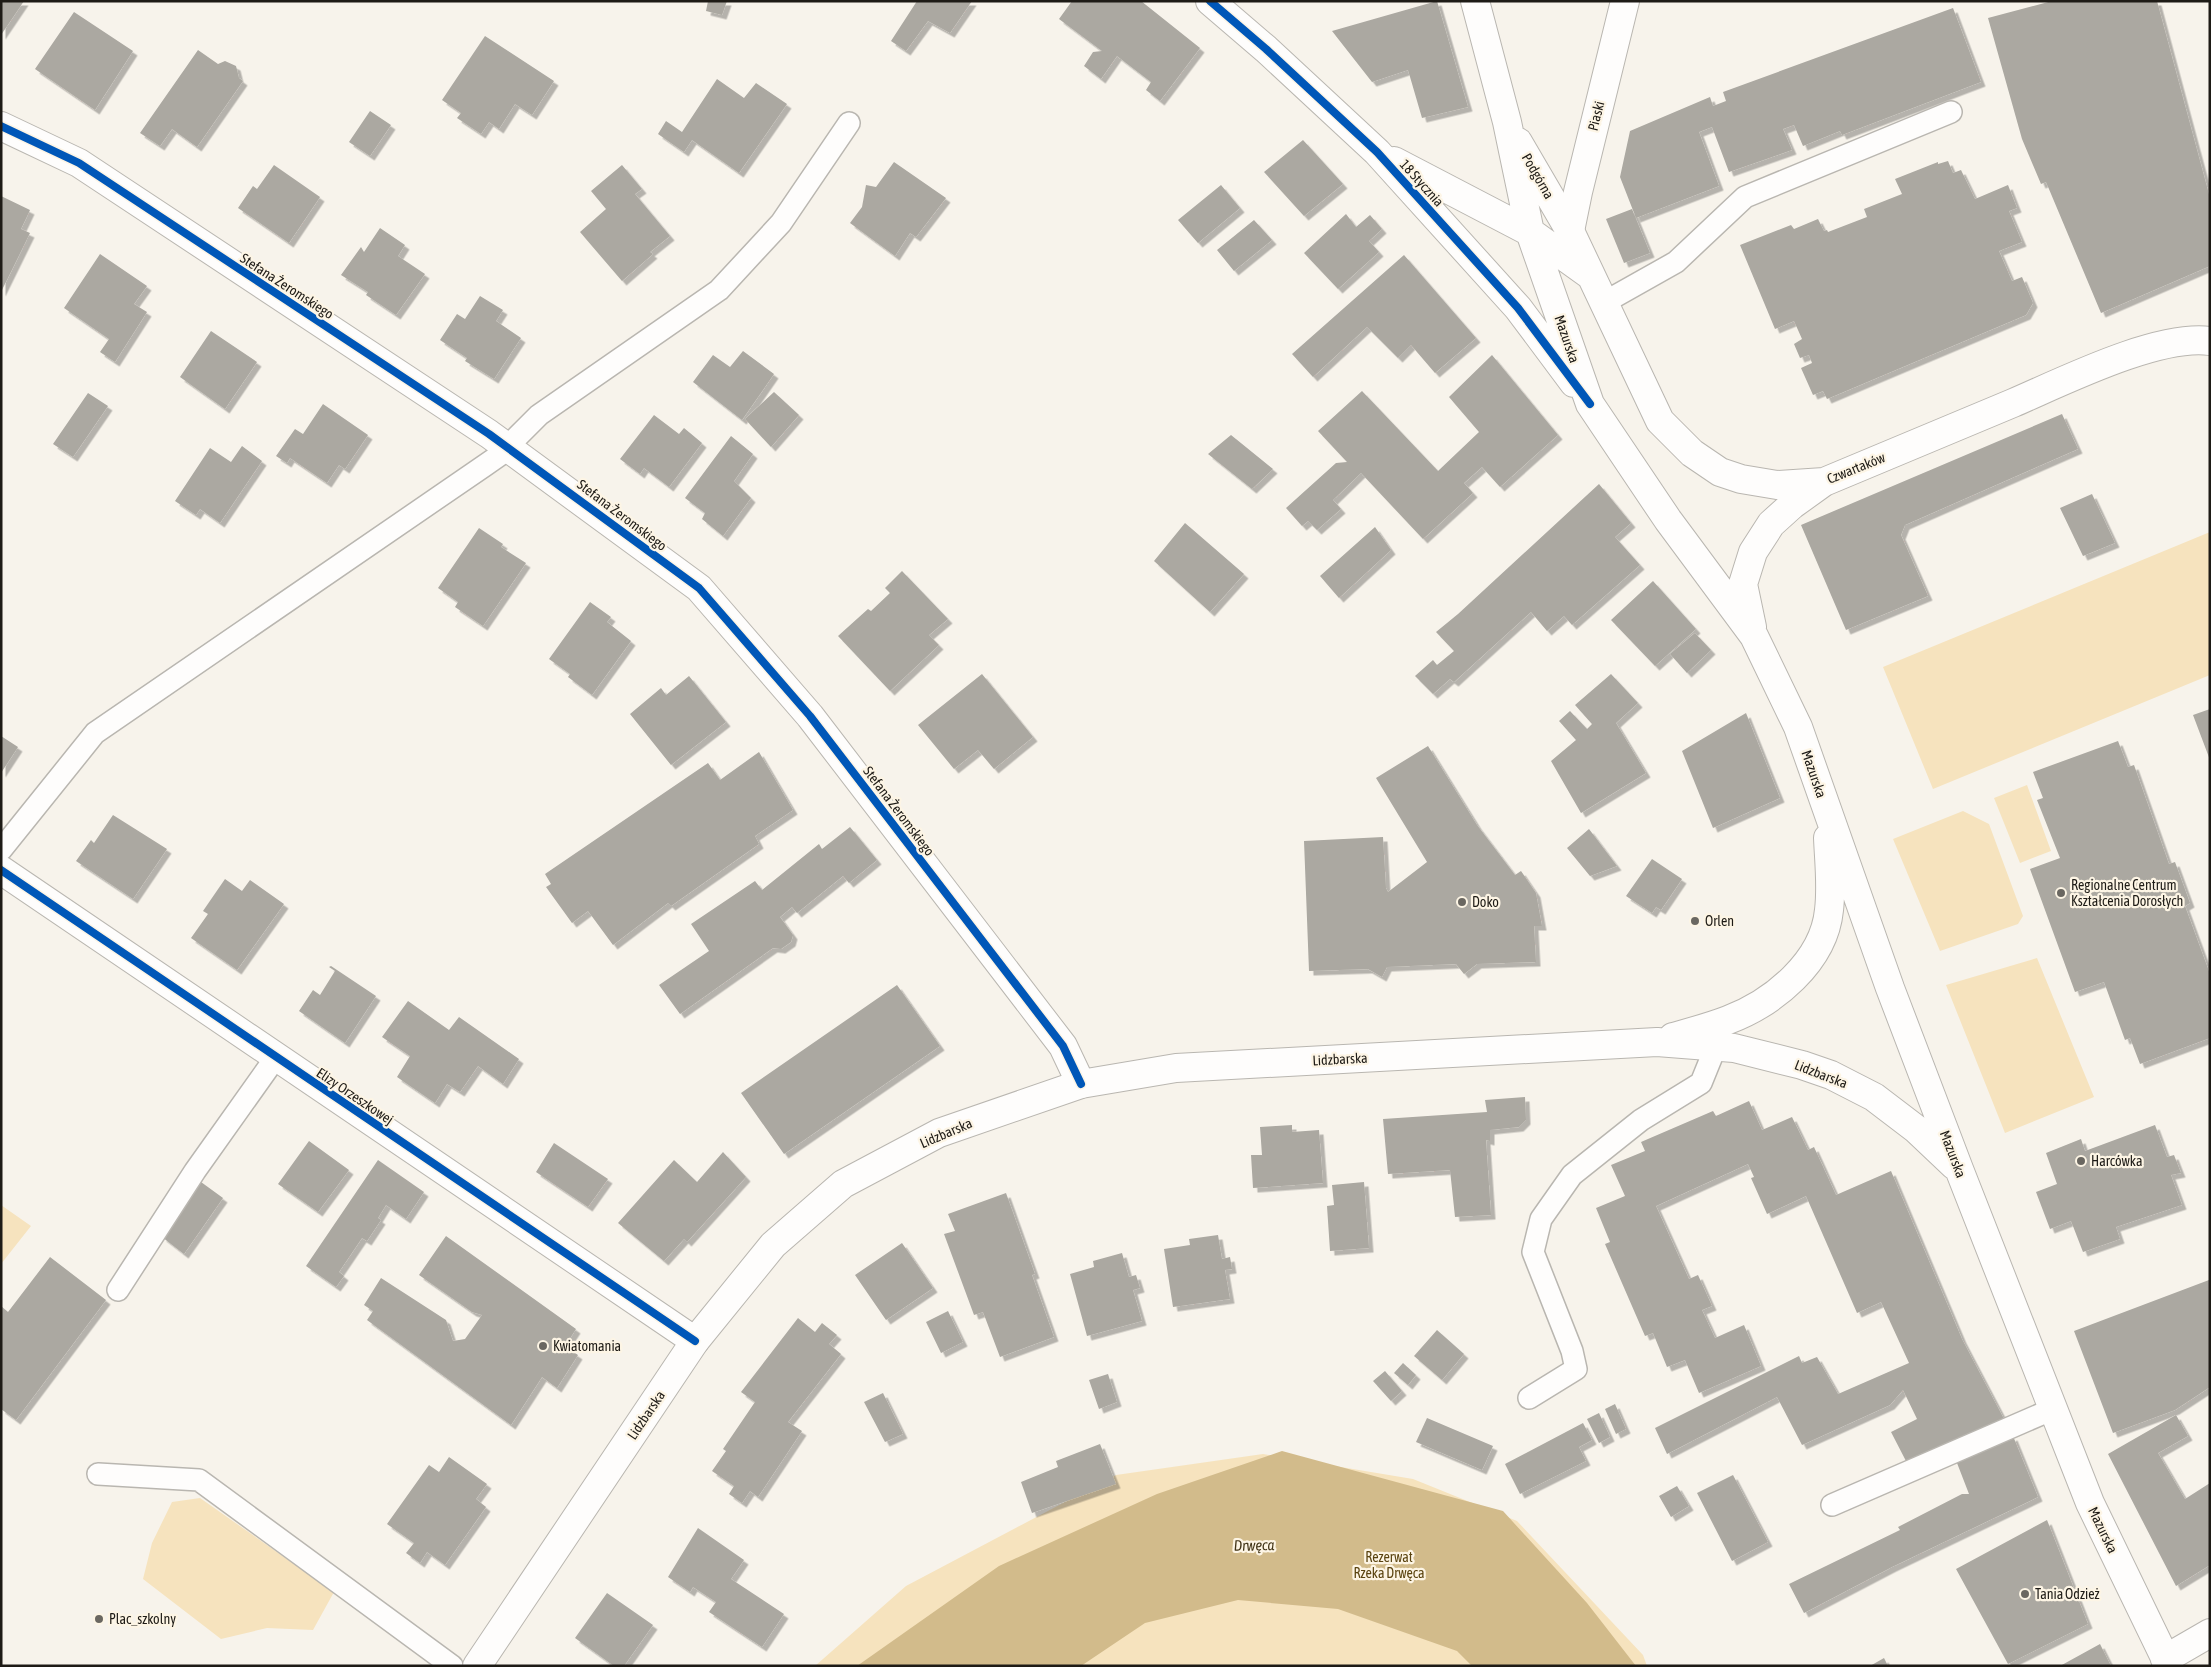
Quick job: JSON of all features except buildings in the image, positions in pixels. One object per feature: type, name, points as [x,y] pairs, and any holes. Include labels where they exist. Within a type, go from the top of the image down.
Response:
[{"type":"main road","name":"18 Stycznia","points":[[1210,1],[1266,49],[1377,152],[1518,308],[1590,404]]},
{"type":"main road","name":"Podgórna","points":[[1475,1],[1507,122],[1530,232]]},
{"type":"main road","name":"Piaski","points":[[1570,231],[1624,1]]},
{"type":"main road","name":"Podgórna","points":[[1507,122],[1570,231]]},
{"type":"main road","name":"Stefana Żeromskiego","points":[[1,126],[79,163],[510,448],[699,588],[810,716],[1063,1046],[1081,1084]]},
{"type":"main road","name":"18 Stycznia","points":[[1377,152],[1530,232]]},
{"type":"main road","name":"Czwartaków","points":[[1570,231],[1660,421],[1692,453],[1720,472],[1741,479],[1777,484],[1824,482],[2096,367],[2156,347],[2200,340],[2210,341]]},
{"type":"main road","name":"Czwartaków","points":[[1530,232],[1593,278]]},
{"type":"main road","name":"Mazurska","points":[[1530,232],[1590,404],[1668,520],[1754,636],[1798,727],[1890,988],[2090,1503],[2167,1662]]},
{"type":"main road","name":"Mazurska","points":[[1754,636],[1743,584],[1753,552],[1772,524],[1792,505],[1824,482]]},
{"type":"main road","name":"Lidzbarska","points":[[1657,1042],[1729,1020],[1769,1000],[1799,972],[1820,946],[1829,912],[1830,868],[1826,806]]},
{"type":"main road","name":"Elizy Orzeszkowej","points":[[1,870],[695,1341]]},
{"type":"main road","name":"Lidzbarska","points":[[477,1666],[695,1341],[773,1245],[843,1184],[939,1133],[1081,1084],[1176,1068],[1657,1042],[1716,1046],[1734,1048],[1802,1065],[1831,1075],[1874,1097],[1916,1129],[1959,1169]]},
{"type":"main road","points":[[2167,1662],[2210,1633]]},
{"type":"lane","points":[[1604,302],[1676,262],[1745,197],[1951,112]]},
{"type":"lane","points":[[1,850],[95,733],[510,448],[516,438],[539,415],[719,290],[781,223],[849,123]]},
{"type":"lane","points":[[1529,1398],[1576,1369],[1572,1351],[1533,1252],[1541,1219],[1572,1175],[1641,1120],[1701,1083],[1716,1046]]},
{"type":"lane","points":[[118,1290],[195,1171],[276,1058]]},
{"type":"lane","points":[[1832,1506],[2053,1409]]},
{"type":"lane","points":[[98,1474],[199,1480],[452,1666]]},
{"type":"green space","points":[[2210,532],[2210,675],[1933,789],[1883,667]]},
{"type":"green space","points":[[2027,785],[2051,851],[2020,863],[1994,798]]},
{"type":"green space","points":[[1963,811],[1989,824],[2023,916],[2018,924],[1940,951],[1893,839]]},
{"type":"green space","points":[[2037,958],[2094,1097],[2005,1133],[1946,985]]},
{"type":"green space","points":[[1,1205],[31,1226],[1,1264]]},
{"type":"green space","name":"Rezerwat Rzeka Drwęca","points":[[1263,1454],[1413,1479],[1517,1521],[1643,1655],[1647,1666],[815,1666],[906,1586],[1116,1475]]},
{"type":"green space","points":[[200,1498],[334,1592],[313,1630],[267,1628],[221,1639],[143,1579],[152,1543],[172,1502]]},
{"type":"water","name":"Rezerwat Rzeka Drwęca","points":[[1282,1451],[1503,1511],[1587,1603],[1636,1666],[1472,1666],[1457,1651],[1338,1609],[1238,1600],[1145,1623],[1081,1666],[857,1666],[999,1566],[1157,1494]]},
{"type":"cycle path","points":[[1210,1],[1266,49],[1377,152],[1518,308],[1590,404]]},
{"type":"cycle path","points":[[1,126],[79,163],[489,434],[699,588],[810,716],[1063,1046],[1081,1084]]},
{"type":"cycle path","points":[[1,870],[695,1341]]},
{"type":"place","name":"Regionalne Centrum Kształcenia Dorosłych","points":[[2061,893]]},
{"type":"place","name":"Doko","points":[[1462,902]]},
{"type":"place","name":"Orlen","points":[[1695,921]]},
{"type":"place","name":"Harcówka","points":[[2081,1161]]},
{"type":"place","name":"Kwiatomania","points":[[543,1346]]},
{"type":"place","name":"Tania Odzież","points":[[2025,1594]]},
{"type":"place","name":"Plac_szkolny","points":[[99,1619]]},
{"type":"water label","name":"Drwęca","points":[[1254,1545]]}]
